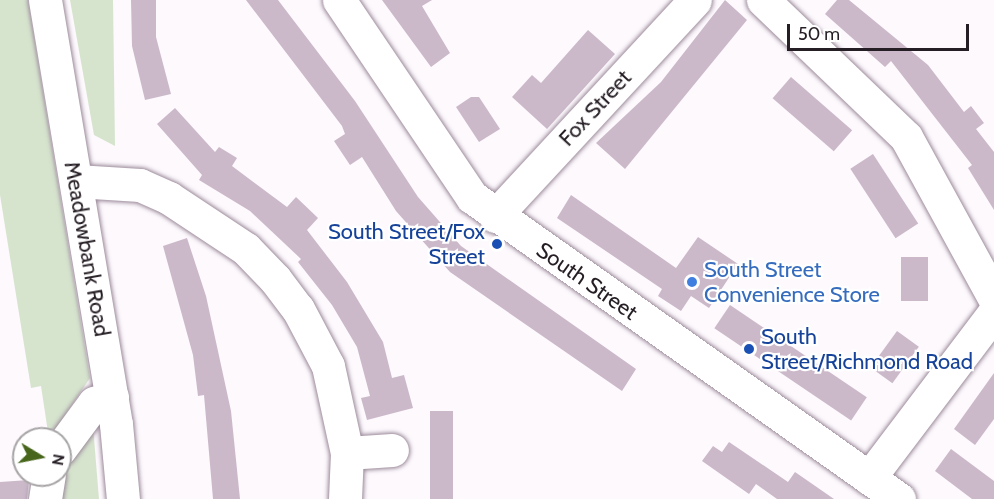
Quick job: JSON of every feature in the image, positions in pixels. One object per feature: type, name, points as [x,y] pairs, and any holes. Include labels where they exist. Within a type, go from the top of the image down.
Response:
[{"type":"street","name":"Meadowbank Road","points":[[45,0],[112,397],[123,499]]},
{"type":"street","name":"South Street","points":[[339,0],[452,172],[495,216],[899,499]]},
{"type":"street","name":"Fox Street","points":[[495,216],[695,0]]},
{"type":"street","points":[[768,2],[906,137],[994,298]]},
{"type":"street","points":[[76,181],[140,185],[199,213],[246,249],[298,309],[320,349],[341,408],[346,453],[345,499]]},
{"type":"street","points":[[869,478],[994,313]]},
{"type":"street","points":[[72,433],[94,403],[112,397]]},
{"type":"street","points":[[346,453],[392,450]]},
{"type":"green space","points":[[0,0],[28,0],[90,378],[57,427],[47,427],[41,386],[31,388],[0,195]]},
{"type":"green space","points":[[70,0],[113,0],[115,146],[94,135]]},
{"type":"green space","points":[[93,426],[99,499],[57,499],[58,487],[72,487],[72,455]]},
{"type":"building","points":[[131,0],[156,0],[156,37],[171,94],[145,100],[132,46]]},
{"type":"building","points":[[246,0],[278,0],[355,101],[418,197],[461,246],[636,369],[622,391],[450,272],[396,211],[362,157],[350,165],[334,141],[345,134],[342,126]]},
{"type":"building","points":[[382,0],[432,0],[422,6],[450,53],[431,67]]},
{"type":"building","points":[[725,0],[747,20],[625,169],[596,143],[661,82]]},
{"type":"building","points":[[837,0],[849,0],[928,65],[964,112],[971,106],[984,123],[976,129],[994,152],[994,210],[968,168],[972,165],[891,61],[885,67],[825,14]]},
{"type":"building","points":[[588,30],[615,54],[547,129],[512,97],[532,75],[541,83]]},
{"type":"building","points":[[791,77],[852,130],[834,151],[773,98]]},
{"type":"building","points":[[471,97],[479,97],[500,129],[479,142],[456,107]]},
{"type":"building","points":[[175,108],[215,152],[219,147],[237,158],[232,166],[287,207],[296,197],[318,218],[307,230],[347,282],[383,342],[392,378],[404,375],[413,408],[367,420],[361,398],[370,396],[357,347],[332,305],[298,262],[301,259],[250,211],[199,180],[202,175],[157,124]]},
{"type":"building","points":[[873,154],[918,224],[896,238],[850,169]]},
{"type":"building","points":[[571,195],[676,268],[698,237],[738,264],[709,308],[691,296],[681,311],[658,296],[662,289],[557,218]]},
{"type":"building","points":[[187,238],[206,296],[231,411],[240,499],[213,499],[204,395],[198,396],[193,355],[163,246]]},
{"type":"building","points":[[901,257],[928,257],[928,301],[901,301]]},
{"type":"building","points":[[730,305],[867,397],[851,420],[714,328]]},
{"type":"building","points":[[897,331],[919,347],[892,383],[871,367]]},
{"type":"building","points":[[994,373],[994,419],[975,445],[954,429]]},
{"type":"building","points":[[430,411],[453,411],[453,499],[430,499]]},
{"type":"building","points":[[729,442],[788,482],[795,472],[834,499],[777,499],[756,484],[749,494],[702,461],[713,446],[722,452]]},
{"type":"building","points":[[951,449],[994,481],[994,499],[972,499],[935,471]]},
{"type":"building","points":[[12,481],[12,487],[28,487],[27,499],[0,499],[0,482]]},
{"type":"place","name":"South Street/Fox Street","points":[[497,244]]},
{"type":"place","name":"South Street Convenience Store","points":[[692,282]]},
{"type":"place","name":"South Street/Richmond Road","points":[[749,349]]}]
